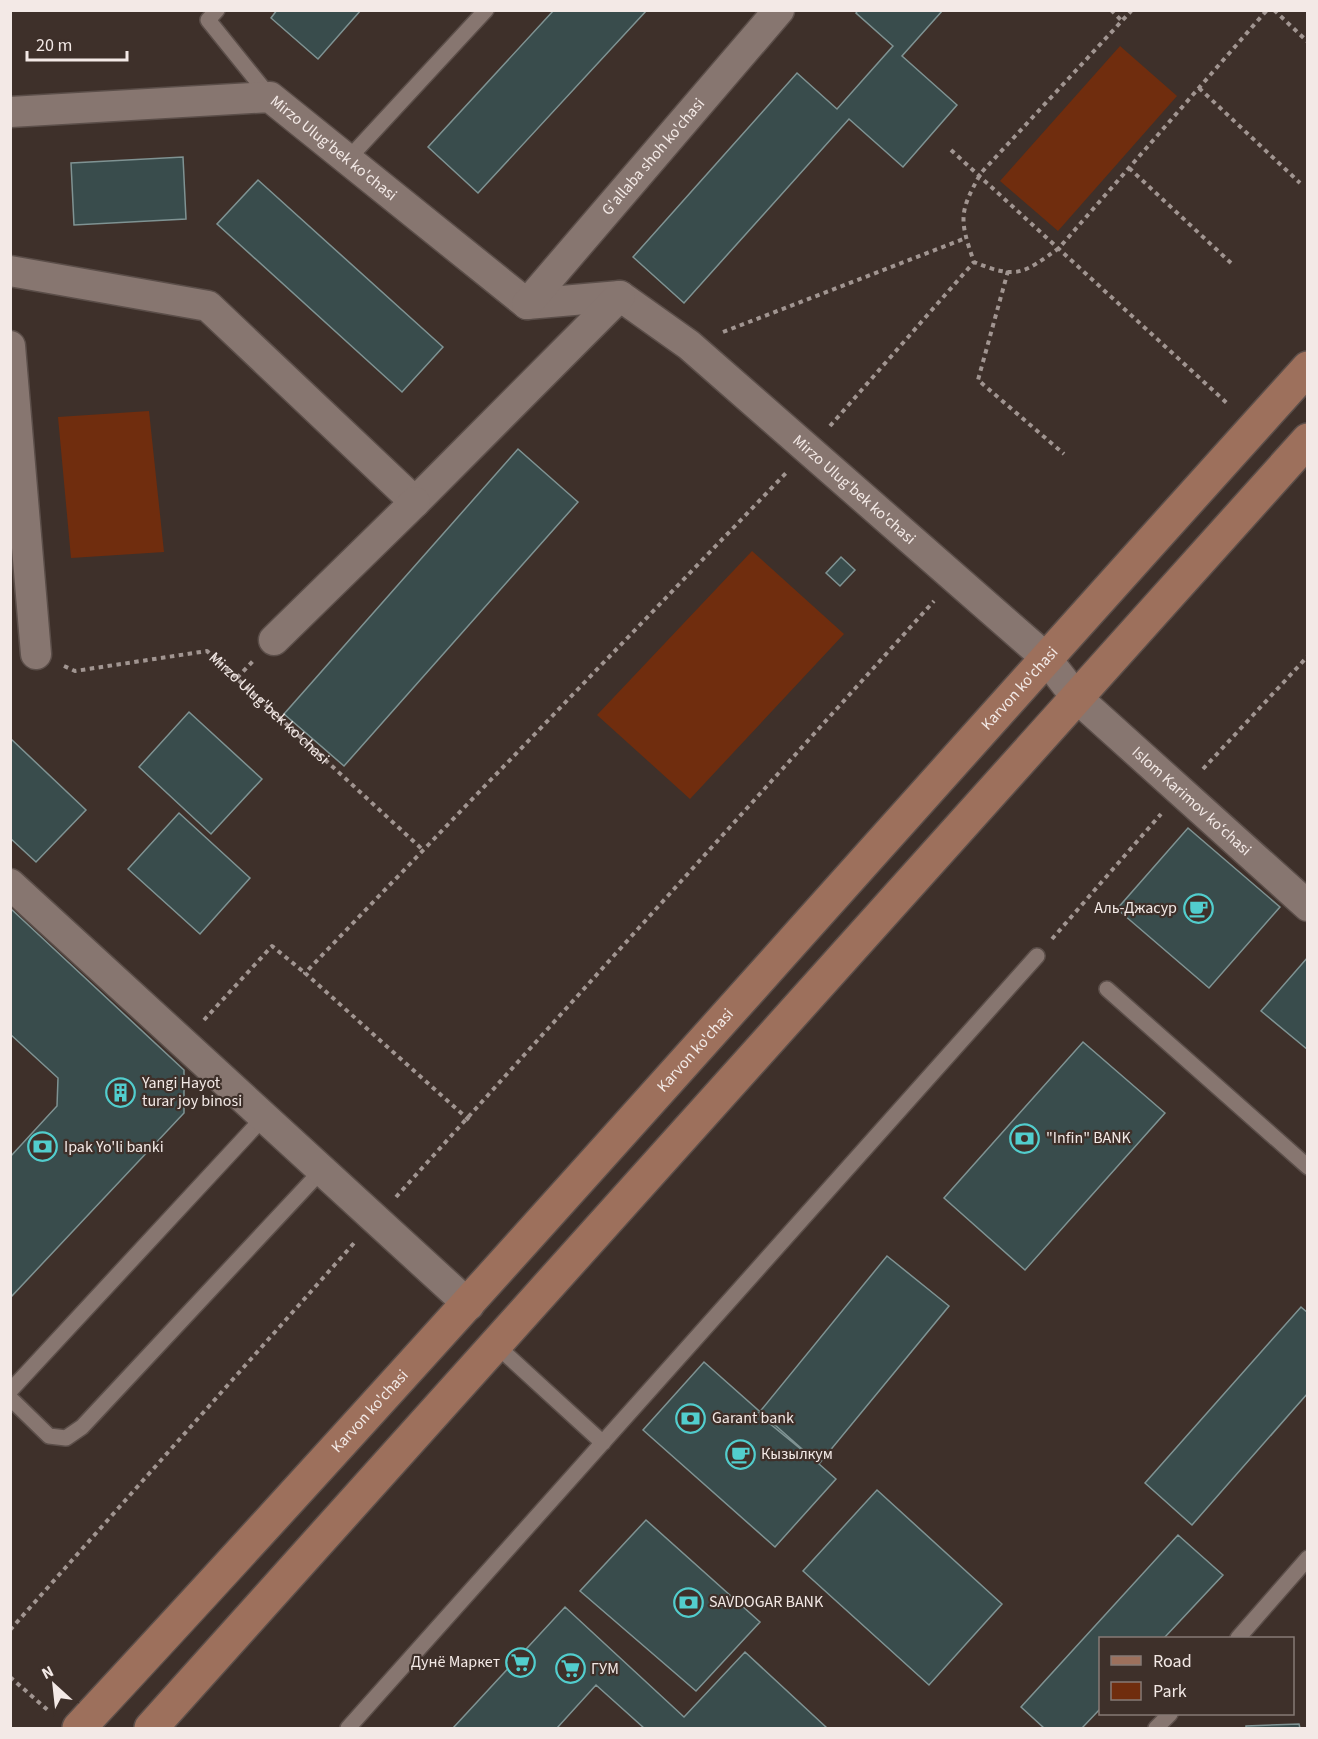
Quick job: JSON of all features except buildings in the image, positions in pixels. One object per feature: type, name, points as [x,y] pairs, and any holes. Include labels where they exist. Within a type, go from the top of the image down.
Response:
[{"type":"main road","name":"Karvon ko'chasi","points":[[65,1721],[469,1305],[1045,657],[1308,368]]},
{"type":"main road","points":[[151,1728],[1308,440]]},
{"type":"street","name":"G'allaba shoh ko'chasi","points":[[527,303],[779,10]]},
{"type":"street","name":"Mirzo Ulug'bek ko'chasi","points":[[10,112],[270,97],[349,158],[527,303]]},
{"type":"street","points":[[10,271],[208,306],[415,502]]},
{"type":"street","name":"Mirzo Ulug'bek ko'chasi","points":[[620,296],[689,345],[1045,657],[1076,697]]},
{"type":"street","points":[[527,303],[620,296]]},
{"type":"street","points":[[274,640],[620,296]]},
{"type":"street","points":[[10,346],[36,654]]},
{"type":"street","name":"Islom Karimov ko‘chasi","points":[[1076,697],[1308,906]]},
{"type":"street","points":[[10,884],[469,1305]]},
{"type":"lane","points":[[217,10],[208,20],[270,97]]},
{"type":"lane","points":[[349,158],[486,10]]},
{"type":"lane","points":[[348,1728],[1037,956]]},
{"type":"lane","points":[[1107,989],[1308,1167]]},
{"type":"lane","points":[[10,1390],[264,1117]]},
{"type":"lane","points":[[10,1398],[49,1436],[66,1438],[82,1427],[322,1170]]},
{"type":"lane","points":[[496,1346],[603,1443]]},
{"type":"lane","points":[[1239,1637],[1308,1558]]},
{"type":"lane","points":[[1156,1728],[1168,1715]]},
{"type":"path","points":[[1111,10],[1122,21]]},
{"type":"path","points":[[974,262],[966,238],[965,201],[980,176],[1132,10]]},
{"type":"path","points":[[974,262],[997,271],[1027,271],[1059,248],[1267,10]]},
{"type":"path","points":[[1274,10],[1308,42]]},
{"type":"path","points":[[1199,88],[1300,183]]},
{"type":"path","points":[[951,150],[1254,427]]},
{"type":"path","points":[[1129,168],[1231,263]]},
{"type":"path","points":[[689,345],[966,238]]},
{"type":"path","points":[[304,973],[808,450],[974,262]]},
{"type":"path","points":[[1008,271],[978,380],[1064,454]]},
{"type":"path","points":[[10,1630],[376,1219],[468,1120],[954,579]]},
{"type":"path","name":"Mirzo Ulug'bek ko'chasi","points":[[36,654],[75,671],[207,651],[423,850]]},
{"type":"path","points":[[184,1043],[272,946],[468,1120]]},
{"type":"path","points":[[10,1677],[65,1721]]},
{"type":"green space","points":[[1120,46],[1177,96],[1058,231],[1000,181]]},
{"type":"green space","points":[[149,411],[164,552],[71,558],[58,417]]},
{"type":"green space","points":[[752,551],[844,634],[690,799],[597,715]]},
{"type":"place","name":"Аль-Джасур","points":[[1198,908]]},
{"type":"place","name":"Yangi Hayot turar joy binosi","points":[[121,1092]]},
{"type":"place","name":"\"Infin\" BANK","points":[[1025,1138]]},
{"type":"place","name":"Ipak Yo'li banki","points":[[43,1147]]},
{"type":"place","name":"Garant bank","points":[[691,1418]]},
{"type":"place","name":"Кызылкум","points":[[740,1454]]},
{"type":"place","name":"SAVDOGAR BANK","points":[[688,1602]]},
{"type":"place","name":"Дунё Маркет","points":[[521,1662]]},
{"type":"place","name":"ГУМ","points":[[570,1669]]}]
